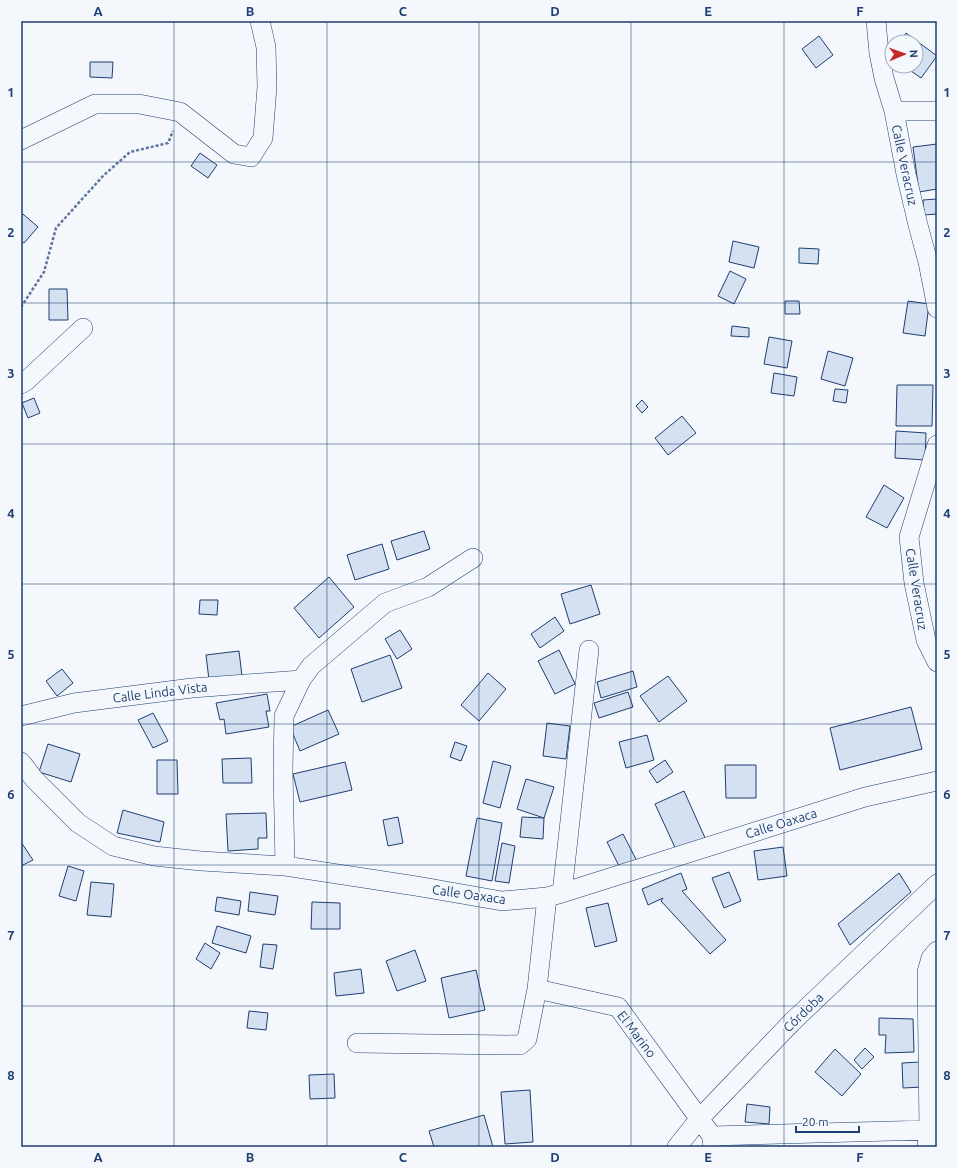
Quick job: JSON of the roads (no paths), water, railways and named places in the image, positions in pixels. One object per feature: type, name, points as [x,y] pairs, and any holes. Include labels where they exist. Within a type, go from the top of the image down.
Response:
[{"type":"street","points":[[21,140],[95,104],[139,104],[180,112],[234,154],[251,157],[264,138],[267,86],[266,46],[260,21]]},
{"type":"street","name":"Calle Veracruz","points":[[876,21],[879,53],[884,78],[894,111],[906,174],[928,262],[937,308]]},
{"type":"street","points":[[894,111],[937,111]]},
{"type":"street","points":[[21,384],[83,328]]},
{"type":"street","name":"Calle Veracruz","points":[[937,445],[909,538],[914,584],[926,640],[937,662]]},
{"type":"street","points":[[285,866],[284,716],[301,680],[311,666],[385,603],[428,586],[473,558]]},
{"type":"street","points":[[357,1043],[520,1045],[527,1040],[554,895],[589,650]]},
{"type":"street","name":"Calle Linda Vista","points":[[21,716],[74,703],[105,699],[192,688],[301,680]]},
{"type":"street","name":"Calle Oaxaca","points":[[21,762],[34,779],[78,823],[113,846],[154,856],[201,861],[285,866],[502,901],[554,895],[865,797],[937,781]]},
{"type":"street","name":"Córdoba","points":[[677,1147],[700,1118],[792,1022],[937,884]]},
{"type":"street","points":[[712,1141],[928,1138],[927,972],[931,958],[937,951]]},
{"type":"street","name":"El Marino","points":[[537,989],[618,1008],[700,1118],[712,1141]]}]
